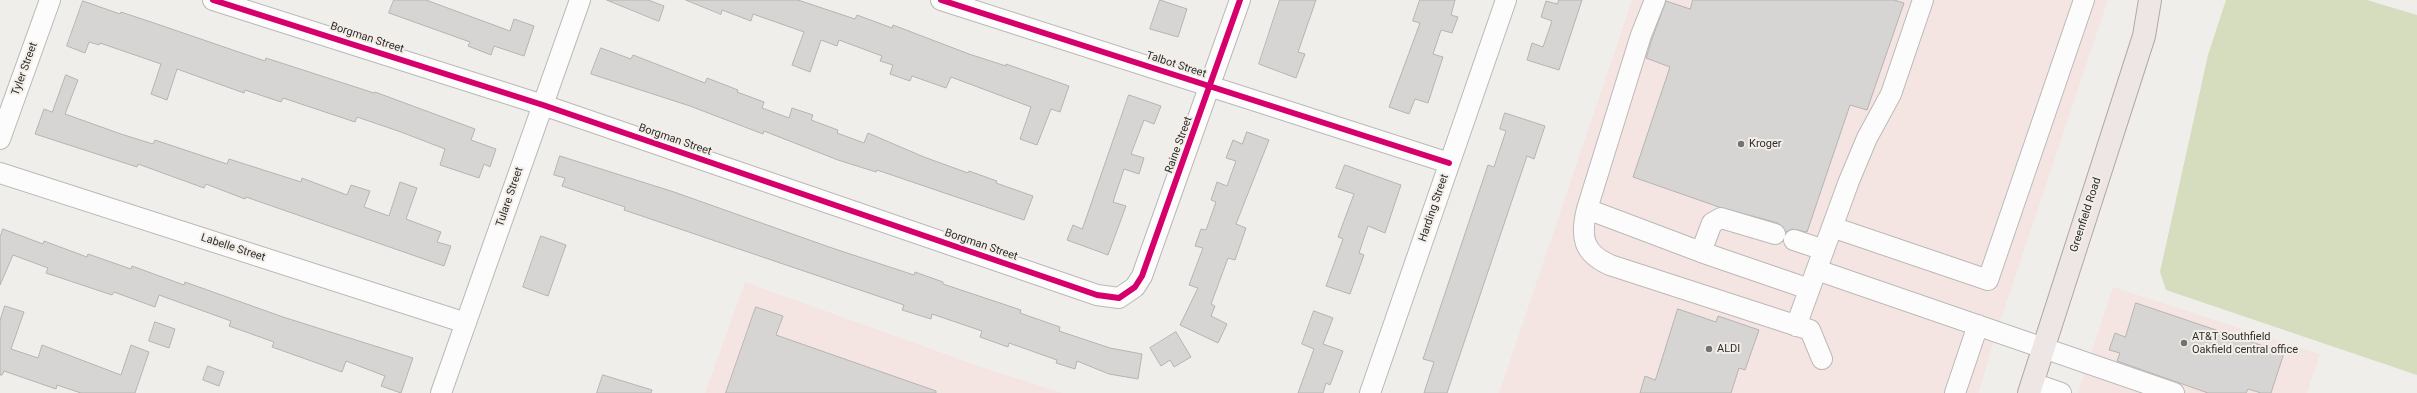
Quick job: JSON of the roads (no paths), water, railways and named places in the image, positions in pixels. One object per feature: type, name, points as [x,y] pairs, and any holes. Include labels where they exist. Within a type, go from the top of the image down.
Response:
[{"type":"main road","name":"Greenfield Road","points":[[2030,388],[2144,36],[2150,0]]},
{"type":"main road","name":"Greenfield Road","points":[[2144,36],[2162,0]]},
{"type":"street","name":"Tyler Street","points":[[0,139],[50,0]]},
{"type":"street","name":"Borgman Street","points":[[213,0],[543,105],[1096,295],[1119,298],[1128,292]]},
{"type":"street","name":"Tulare Street","points":[[441,393],[580,0]]},
{"type":"street","name":"Talbot Street","points":[[941,0],[983,6],[1211,87],[1450,163]]},
{"type":"street","name":"Raine Street","points":[[1128,292],[1135,287],[1142,276],[1211,87],[1240,0]]},
{"type":"street","name":"Harding Street","points":[[1370,393],[1506,0]]},
{"type":"street","points":[[1654,0],[1641,35],[1587,209],[1583,225],[1587,249],[1597,259],[1810,330],[1822,359]]},
{"type":"street","points":[[1796,326],[1832,227],[1867,138],[1891,94],[1923,0]]},
{"type":"street","points":[[1832,227],[1988,280],[2084,0]]},
{"type":"street","name":"Labelle Street","points":[[0,173],[466,323]]},
{"type":"street","points":[[1587,209],[1701,252],[1809,289]]},
{"type":"street","points":[[1701,252],[1712,223],[1721,218],[1775,234]]},
{"type":"street","points":[[1794,240],[1824,250]]},
{"type":"street","points":[[1817,270],[2174,393]]},
{"type":"street","points":[[1955,393],[1978,325]]},
{"type":"street","points":[[2030,388],[2061,393]]},
{"type":"place","name":"Kroger","points":[[1741,144]]},
{"type":"place","name":"AT&T Southfield Oakfield central office","points":[[2184,343]]},
{"type":"place","name":"ALDI","points":[[1709,349]]}]
